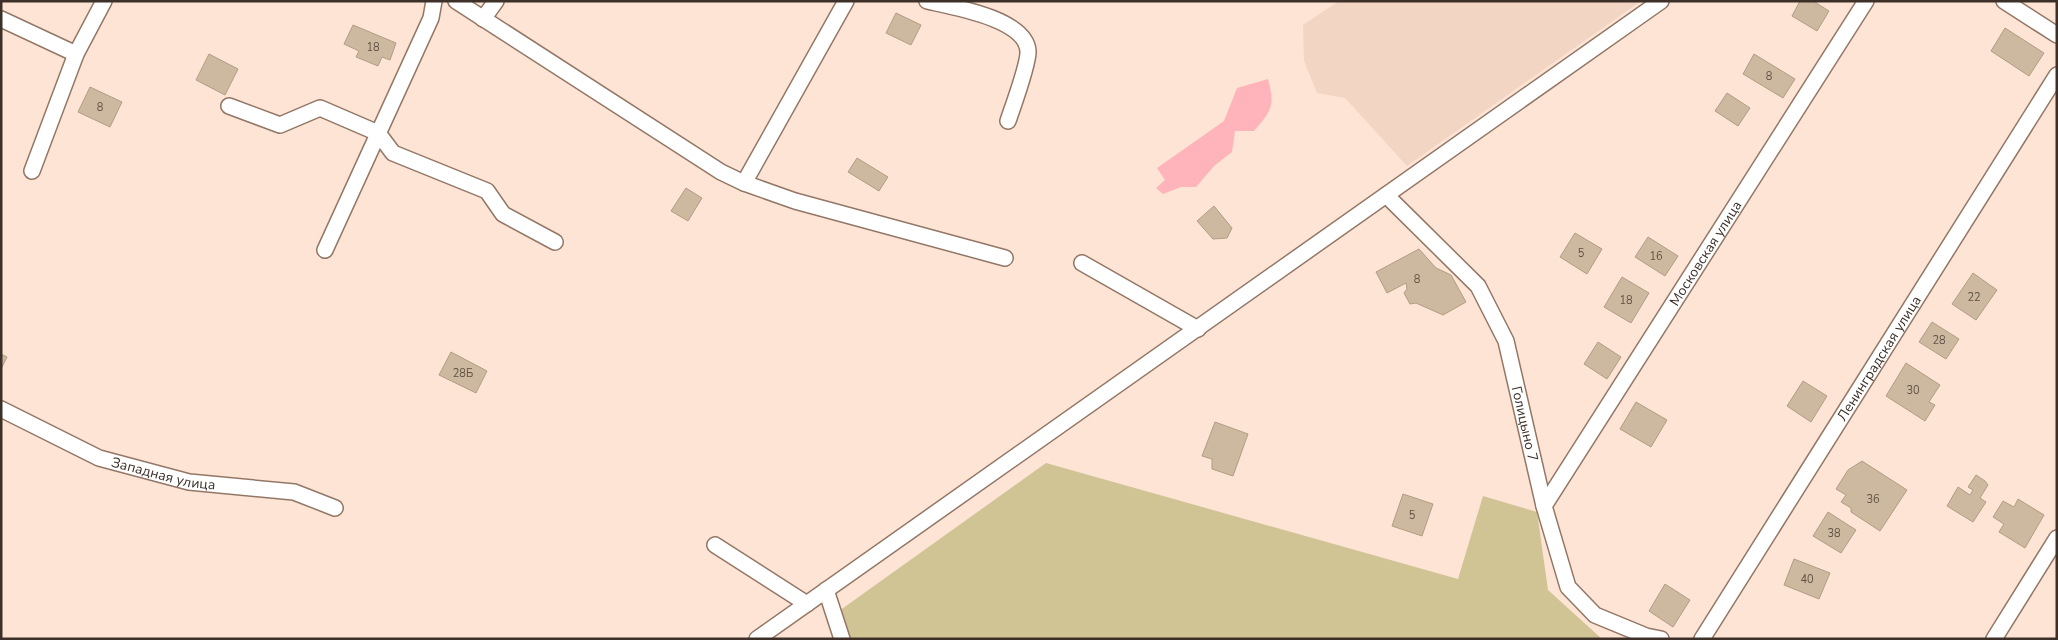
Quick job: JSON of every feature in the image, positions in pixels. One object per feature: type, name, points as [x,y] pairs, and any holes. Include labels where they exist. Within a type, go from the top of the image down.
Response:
[{"type":"street","points":[[32,171],[76,54],[104,1]]},
{"type":"street","points":[[325,250],[431,18],[434,1]]},
{"type":"street","points":[[456,1],[721,172],[744,183],[795,200],[1005,258]]},
{"type":"street","points":[[484,19],[496,1]]},
{"type":"street","points":[[744,183],[846,1]]},
{"type":"street","points":[[928,1],[982,15],[1014,27],[1025,38],[1029,52],[1008,121]]},
{"type":"street","points":[[757,639],[1661,1]]},
{"type":"street","name":"Московская улица","points":[[1544,506],[1866,1]]},
{"type":"street","points":[[2004,1],[2057,35]]},
{"type":"street","points":[[1,19],[76,54]]},
{"type":"street","name":"Ленинградская улица","points":[[1702,639],[2057,75]]},
{"type":"street","points":[[229,106],[280,125],[320,108],[378,133],[393,153],[487,191],[503,214],[555,242]]},
{"type":"street","name":"Голицыно 7","points":[[1386,195],[1478,286],[1506,341],[1544,506],[1568,587],[1595,615],[1646,636],[1661,639]]},
{"type":"street","points":[[1082,263],[1198,329]]},
{"type":"street","name":"Западная улица","points":[[1,409],[99,458],[189,482],[294,492],[335,508]]},
{"type":"street","points":[[1994,639],[2057,538]]},
{"type":"street","points":[[715,545],[807,604]]},
{"type":"street","points":[[826,590],[842,639]]},
{"type":"shaded area","points":[[1339,1],[1641,1],[1407,166],[1345,98],[1317,93],[1304,61],[1303,25]]},
{"type":"shaded area","points":[[1268,79],[1271,95],[1270,107],[1265,118],[1254,131],[1235,131],[1232,152],[1214,166],[1196,187],[1181,187],[1163,194],[1156,188],[1165,180],[1157,168],[1224,121],[1237,88]]},
{"type":"shaded area","points":[[1046,463],[1458,579],[1483,496],[1537,512],[1548,590],[1602,639],[848,639],[839,611]]},
{"type":"building","points":[[1800,1],[1813,1],[1829,11],[1817,31],[1792,16]]},
{"type":"building","points":[[896,13],[921,25],[911,45],[886,33]]},
{"type":"building","points":[[353,25],[396,43],[390,60],[382,57],[378,66],[356,57],[359,51],[344,44]]},
{"type":"building","points":[[2005,28],[2044,53],[2029,76],[1991,51]]},
{"type":"building","points":[[209,54],[238,69],[225,95],[196,80]]},
{"type":"building","points":[[1754,54],[1795,79],[1783,98],[1743,74]]},
{"type":"building","points":[[90,87],[122,102],[110,127],[78,112]]},
{"type":"building","points":[[1727,93],[1750,108],[1738,126],[1715,111]]},
{"type":"building","points":[[857,158],[888,177],[879,191],[848,172]]},
{"type":"building","points":[[686,188],[702,198],[688,221],[671,211]]},
{"type":"building","points":[[1214,206],[1232,228],[1227,238],[1213,239],[1197,221]]},
{"type":"building","points":[[1575,233],[1602,249],[1587,274],[1560,257]]},
{"type":"building","points":[[1648,237],[1678,256],[1665,276],[1635,257]]},
{"type":"building","points":[[1419,249],[1436,268],[1451,275],[1466,302],[1443,315],[1416,303],[1410,304],[1404,293],[1407,289],[1406,283],[1387,293],[1376,272]]},
{"type":"building","points":[[1973,273],[1997,290],[1976,320],[1952,304]]},
{"type":"building","points":[[1622,277],[1649,293],[1631,323],[1604,307]]},
{"type":"building","points":[[1932,322],[1959,339],[1946,359],[1919,342]]},
{"type":"building","points":[[1598,342],[1621,357],[1607,379],[1584,364]]},
{"type":"building","points":[[451,352],[487,371],[476,393],[439,375]]},
{"type":"building","points":[[1,354],[7,357],[1,369]]},
{"type":"building","points":[[1906,363],[1940,385],[1929,402],[1935,405],[1925,421],[1886,396]]},
{"type":"building","points":[[1803,381],[1827,396],[1811,422],[1787,406]]},
{"type":"building","points":[[1636,402],[1667,420],[1651,447],[1620,429]]},
{"type":"building","points":[[1215,422],[1248,434],[1233,476],[1212,469],[1212,459],[1202,456]]},
{"type":"building","points":[[1862,461],[1907,490],[1880,531],[1851,512],[1851,508],[1841,502],[1846,495],[1836,489],[1848,470]]},
{"type":"building","points":[[1976,475],[1988,485],[1980,498],[1986,502],[1973,522],[1947,506],[1958,487],[1970,495],[1973,490],[1968,487]]},
{"type":"building","points":[[1403,494],[1433,504],[1422,536],[1392,526]]},
{"type":"building","points":[[2018,499],[2044,515],[2025,548],[1999,532],[2004,524],[1993,517],[2003,501],[2014,507]]},
{"type":"building","points":[[1828,512],[1856,530],[1841,553],[1813,536]]},
{"type":"building","points":[[1794,559],[1830,573],[1819,599],[1784,585]]},
{"type":"building","points":[[1665,584],[1690,600],[1673,627],[1649,611]]}]
